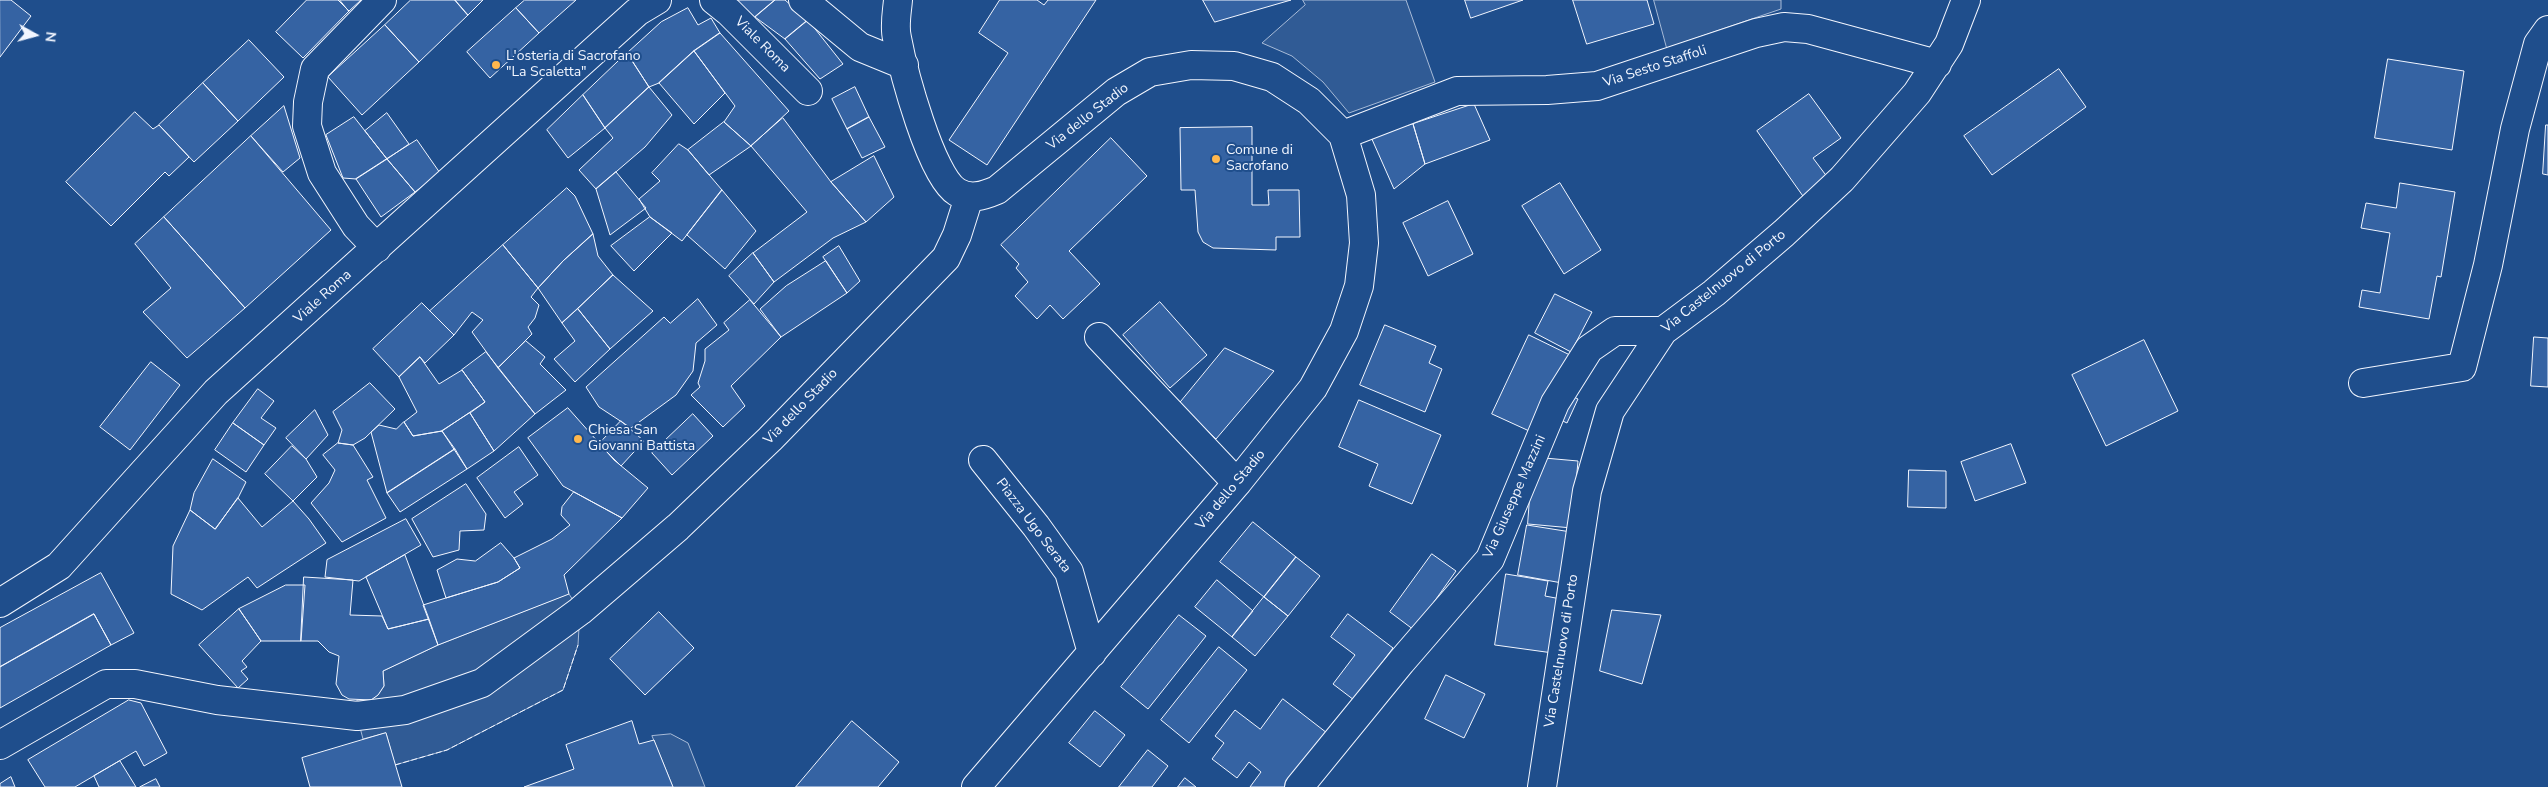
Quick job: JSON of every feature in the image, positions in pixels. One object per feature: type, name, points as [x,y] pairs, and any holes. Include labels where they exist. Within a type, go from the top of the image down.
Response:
[{"type":"street","points":[[377,248],[356,226],[322,173],[307,126],[308,102],[315,69],[382,0]]},
{"type":"street","name":"Viale Roma","points":[[0,603],[59,566],[216,392],[637,12],[657,0]]},
{"type":"street","name":"Viale Roma","points":[[714,0],[729,12],[808,91]]},
{"type":"street","points":[[803,0],[860,47],[904,65]]},
{"type":"street","points":[[898,0],[896,36],[923,134],[942,178],[956,192],[968,197]]},
{"type":"street","name":"Via Castelnuovo di Porto","points":[[1542,787],[1587,491],[1610,411],[1663,331],[1714,294],[1784,234],[1842,179],[1917,93],[1949,44],[1966,0]]},
{"type":"street","name":"Via Sesto Staffoli","points":[[1342,135],[1457,91],[1547,90],[1597,86],[1756,33],[1784,26],[1808,29],[1937,64]]},
{"type":"street","points":[[2363,383],[2462,367],[2488,265],[2515,129],[2538,44],[2548,30]]},
{"type":"street","name":"Via dello Stadio","points":[[0,745],[106,684],[135,684],[217,700],[357,716],[405,710],[482,683],[580,611],[678,527],[770,439],[946,258],[957,235],[968,197],[984,196],[997,190],[1116,92],[1150,72],[1190,65],[1234,66],[1272,78],[1309,101],[1342,135],[1361,195],[1364,243],[1359,286],[1344,331],[1313,388],[1237,483],[976,787]]},
{"type":"street","name":"Via Giuseppe Mazzini","points":[[1299,787],[1401,662],[1490,559],[1555,403],[1589,349],[1615,331],[1663,331]]},
{"type":"street","points":[[1099,337],[1237,483]]},
{"type":"street","name":"Piazza Ugo Serata","points":[[983,460],[1036,526],[1069,572],[1092,653]]},
{"type":"shaded area","points":[[1303,0],[1406,0],[1435,82],[1349,113],[1323,82],[1292,56],[1262,43],[1305,5]]},
{"type":"shaded area","points":[[1654,0],[1781,0],[1781,9],[1667,48]]},
{"type":"shaded area","points":[[569,594],[580,611],[578,645],[563,690],[447,750],[395,765],[386,733],[363,739],[357,716],[357,700],[371,700],[378,695],[384,686],[383,671],[438,645]]},
{"type":"shaded area","points":[[671,734],[688,743],[705,787],[673,787],[652,736]]},
{"type":"building","points":[[0,0],[11,0],[31,16],[0,57]]},
{"type":"building","points":[[307,0],[338,0],[349,11],[303,58],[276,32]]},
{"type":"building","points":[[340,0],[361,0],[349,11]]},
{"type":"building","points":[[411,0],[455,0],[468,15],[419,62],[385,25]]},
{"type":"building","points":[[455,0],[483,0],[468,15]]},
{"type":"building","points":[[525,0],[576,0],[539,33],[516,8]]},
{"type":"building","points":[[737,0],[775,0],[755,17]]},
{"type":"building","points":[[775,0],[785,0],[808,20],[785,39],[755,17]]},
{"type":"building","points":[[1000,0],[1037,0],[1044,5],[1048,0],[1096,0],[987,165],[949,140],[1008,53],[979,33]]},
{"type":"building","points":[[1203,0],[1291,0],[1215,22]]},
{"type":"building","points":[[1465,0],[1523,0],[1471,18]]},
{"type":"building","points":[[1573,0],[1647,0],[1654,24],[1587,44]]},
{"type":"building","points":[[516,8],[539,33],[490,78],[467,52]]},
{"type":"building","points":[[688,8],[698,25],[711,18],[720,33],[694,51],[659,83],[649,87],[627,53],[661,22]]},
{"type":"building","points":[[808,20],[843,64],[820,79],[785,39]]},
{"type":"building","points":[[385,25],[419,62],[362,115],[328,77]]},
{"type":"building","points":[[720,33],[789,111],[751,146],[724,122],[735,106],[694,51]]},
{"type":"building","points":[[249,40],[284,77],[238,121],[203,83]]},
{"type":"building","points":[[694,51],[725,93],[694,124],[659,83]]},
{"type":"building","points":[[627,53],[649,87],[605,128],[583,95]]},
{"type":"building","points":[[2388,59],[2464,71],[2452,150],[2375,138]]},
{"type":"building","points":[[2059,69],[2086,107],[1992,175],[1964,136]]},
{"type":"building","points":[[203,83],[238,121],[194,162],[159,125]]},
{"type":"building","points":[[649,87],[672,115],[645,147],[596,189],[579,170],[613,138],[605,128]]},
{"type":"building","points":[[855,87],[869,117],[847,129],[832,99]]},
{"type":"building","points":[[1809,94],[1841,138],[1813,158],[1831,182],[1805,199],[1757,131]]},
{"type":"building","points":[[583,95],[605,128],[568,158],[547,130]]},
{"type":"building","points":[[1474,104],[1490,140],[1425,164],[1413,124]]},
{"type":"building","points":[[284,106],[300,158],[283,172],[251,136]]},
{"type":"building","points":[[135,112],[153,129],[159,125],[189,157],[169,176],[165,172],[111,226],[66,182]]},
{"type":"building","points":[[387,113],[409,144],[387,159],[365,131]]},
{"type":"building","points":[[354,117],[387,159],[356,179],[343,178],[326,135]]},
{"type":"building","points":[[869,117],[885,147],[862,158],[847,129]]},
{"type":"building","points":[[783,118],[831,182],[866,222],[833,238],[774,282],[753,253],[807,212],[751,146]]},
{"type":"building","points":[[724,122],[751,146],[709,175],[688,150]]},
{"type":"building","points":[[1413,124],[1425,164],[1394,189],[1371,137]]},
{"type":"building","points":[[2546,125],[2548,125],[2548,175],[2543,174]]},
{"type":"building","name":"Comune di Sacrofano","points":[[1252,127],[1252,205],[1269,205],[1268,190],[1299,190],[1300,237],[1276,237],[1276,250],[1213,248],[1203,242],[1198,232],[1195,190],[1181,190],[1180,128]]},
{"type":"building","points":[[251,136],[331,230],[245,308],[164,217]]},
{"type":"building","points":[[1111,138],[1147,176],[1069,251],[1100,284],[1063,319],[1050,305],[1037,319],[1015,296],[1028,282],[1016,268],[1019,264],[1001,245]]},
{"type":"building","points":[[417,140],[440,173],[415,192],[387,159]]},
{"type":"building","points":[[679,144],[688,150],[722,190],[682,241],[650,217],[639,199],[660,181],[652,173]]},
{"type":"building","points":[[874,156],[894,197],[866,222],[831,182]]},
{"type":"building","points":[[387,159],[415,192],[381,217],[356,179]]},
{"type":"building","points":[[616,172],[646,208],[610,235],[596,189]]},
{"type":"building","points":[[1560,183],[1601,250],[1564,274],[1522,206]]},
{"type":"building","points":[[2400,183],[2455,192],[2441,277],[2437,276],[2429,319],[2359,307],[2362,290],[2380,293],[2390,233],[2361,228],[2366,203],[2396,208]]},
{"type":"building","points":[[567,188],[575,196],[593,234],[563,261],[538,288],[503,245]]},
{"type":"building","points":[[722,190],[756,231],[725,269],[687,235]]},
{"type":"building","points":[[1448,201],[1473,254],[1428,276],[1403,223]]},
{"type":"building","points":[[164,217],[245,308],[187,358],[143,312],[171,288],[135,244]]},
{"type":"building","points":[[650,217],[672,233],[634,271],[611,246]]},
{"type":"building","points":[[593,234],[598,256],[613,275],[562,323],[538,288],[563,261]]},
{"type":"building","points":[[503,245],[538,288],[531,297],[539,305],[535,318],[528,327],[532,334],[498,368],[472,332],[483,320],[472,312],[454,335],[430,311]]},
{"type":"building","points":[[839,246],[860,281],[847,293],[823,257]]},
{"type":"building","points":[[753,253],[774,282],[754,304],[729,276]]},
{"type":"building","points":[[826,261],[847,293],[781,337],[760,309],[786,286]]},
{"type":"building","points":[[613,275],[653,311],[610,349],[578,309]]},
{"type":"building","points":[[1555,294],[1592,312],[1571,352],[1535,333]]},
{"type":"building","points":[[698,299],[717,325],[696,343],[693,371],[676,395],[631,428],[599,407],[586,387],[664,317],[670,323]]},
{"type":"building","points":[[750,300],[781,337],[731,386],[745,406],[723,427],[691,395],[700,387],[698,383],[705,361],[705,349],[729,330],[724,323]]},
{"type":"building","points":[[1160,302],[1207,355],[1170,388],[1123,335]]},
{"type":"building","points":[[422,303],[454,335],[425,363],[420,357],[399,377],[373,349]]},
{"type":"building","points":[[578,309],[610,349],[575,382],[554,359],[575,341],[562,323]]},
{"type":"building","points":[[1385,325],[1436,346],[1429,363],[1442,369],[1425,412],[1360,385]]},
{"type":"building","points":[[1529,335],[1574,357],[1559,390],[1578,399],[1567,423],[1548,414],[1538,435],[1492,414]]},
{"type":"building","points":[[2534,337],[2548,338],[2548,387],[2531,386]]},
{"type":"building","points":[[2144,340],[2178,411],[2106,446],[2072,375]]},
{"type":"building","points":[[526,341],[545,357],[540,364],[566,390],[535,414],[498,368]]},
{"type":"building","points":[[1225,348],[1274,371],[1216,439],[1179,404]]},
{"type":"building","points":[[486,352],[535,414],[494,451],[470,413],[485,402],[462,370]]},
{"type":"building","points":[[420,357],[439,384],[462,370],[485,402],[442,431],[413,436],[404,422],[417,412],[399,377]]},
{"type":"building","points":[[151,362],[180,385],[130,450],[100,427]]},
{"type":"building","points":[[370,383],[395,409],[365,438],[353,445],[338,443],[342,430],[333,412]]},
{"type":"building","points":[[258,389],[274,401],[261,418],[276,428],[264,445],[233,423]]},
{"type":"building","points":[[1359,400],[1441,435],[1412,504],[1369,486],[1378,464],[1339,447]]},
{"type":"building","points":[[568,408],[614,460],[648,488],[622,518],[563,486],[528,438]]},
{"type":"building","points":[[315,410],[328,435],[306,459],[286,438]]},
{"type":"building","points":[[470,413],[494,451],[467,469],[442,431]]},
{"type":"building","points":[[693,414],[713,436],[672,475],[652,453]]},
{"type":"building","points":[[621,421],[644,441],[621,466],[599,444]]},
{"type":"building","points":[[404,422],[413,436],[442,431],[455,449],[387,493],[371,432],[379,425],[396,429]]},
{"type":"building","points":[[233,423],[264,445],[246,472],[215,450]]},
{"type":"building","points":[[338,443],[353,445],[373,477],[367,480],[386,518],[342,542],[311,503],[329,483],[335,470],[323,455]]},
{"type":"building","points":[[2011,444],[2026,483],[1975,501],[1961,462]]},
{"type":"building","points":[[292,446],[306,459],[317,477],[293,501],[265,474]]},
{"type":"building","points":[[519,447],[538,475],[514,492],[523,504],[505,518],[477,478]]},
{"type":"building","points":[[455,449],[467,469],[400,512],[387,493]]},
{"type":"building","points":[[1533,457],[1578,461],[1572,528],[1528,524]]},
{"type":"building","points":[[213,459],[246,482],[238,498],[215,529],[190,510],[194,493]]},
{"type":"building","points":[[1909,470],[1946,471],[1946,508],[1908,507]]},
{"type":"building","points":[[466,484],[486,514],[484,530],[460,531],[459,550],[433,557],[412,519]]},
{"type":"building","points":[[574,492],[622,518],[564,575],[569,594],[438,645],[423,605],[498,582],[520,568],[514,558],[552,539],[570,525],[561,515],[562,507]]},
{"type":"building","points":[[238,498],[262,527],[293,501],[326,543],[257,588],[248,577],[202,610],[171,594],[173,546],[190,510],[215,529]]},
{"type":"building","points":[[406,519],[421,545],[359,581],[325,577],[327,560]]},
{"type":"building","points":[[1253,522],[1296,557],[1264,597],[1220,562]]},
{"type":"building","points":[[1527,525],[1571,532],[1562,583],[1518,575]]},
{"type":"building","points":[[501,543],[520,568],[498,582],[446,598],[437,570],[457,559],[475,561]]},
{"type":"building","points":[[1432,554],[1456,571],[1414,630],[1390,612]]},
{"type":"building","points":[[405,555],[429,619],[388,629],[366,577]]},
{"type":"building","points":[[1296,557],[1320,576],[1288,616],[1264,597]]},
{"type":"building","points":[[101,573],[134,633],[111,645],[94,614],[0,667],[0,628]]},
{"type":"building","points":[[1506,574],[1548,581],[1545,596],[1561,599],[1553,653],[1495,645]]},
{"type":"building","points":[[304,577],[353,580],[350,615],[382,616],[388,629],[429,619],[438,645],[383,671],[384,686],[378,695],[371,700],[349,699],[342,695],[336,684],[339,656],[329,652],[318,641],[301,641]]},
{"type":"building","points":[[1217,580],[1253,611],[1232,637],[1195,607]]},
{"type":"building","points":[[286,585],[305,585],[301,641],[261,641],[239,609]]},
{"type":"building","points":[[1264,597],[1288,616],[1255,656],[1232,637]]},
{"type":"building","points":[[239,609],[261,641],[242,661],[247,667],[241,671],[248,679],[238,688],[199,645]]},
{"type":"building","points":[[1612,610],[1661,615],[1642,684],[1600,671]]},
{"type":"building","points":[[659,612],[694,648],[645,695],[610,659]]},
{"type":"building","points":[[94,614],[111,645],[0,708],[0,667]]},
{"type":"building","points":[[1348,614],[1393,648],[1354,700],[1333,684],[1355,655],[1331,637]]},
{"type":"building","points":[[1179,615],[1206,636],[1148,709],[1121,687]]},
{"type":"building","points":[[1219,647],[1247,670],[1189,743],[1161,720]]},
{"type":"building","points":[[1446,675],[1485,694],[1464,738],[1425,719]]},
{"type":"building","points":[[1283,699],[1327,733],[1286,787],[1250,787],[1261,772],[1249,762],[1237,778],[1212,759],[1224,743],[1215,736],[1235,710],[1260,729]]},
{"type":"building","points":[[129,700],[141,703],[167,753],[144,766],[136,751],[75,787],[45,787],[28,760]]},
{"type":"building","points":[[1095,711],[1125,735],[1100,767],[1069,743]]},
{"type":"building","points":[[632,721],[639,744],[654,740],[673,787],[524,787],[574,769],[566,745]]},
{"type":"building","points":[[852,721],[899,762],[878,787],[796,787]]},
{"type":"building","points":[[386,733],[402,787],[310,787],[302,758]]},
{"type":"building","points":[[1148,750],[1168,766],[1152,787],[1119,787]]},
{"type":"building","points":[[120,761],[136,787],[99,787],[94,776]]},
{"type":"building","points":[[11,777],[15,787],[0,787],[0,784]]},
{"type":"building","points":[[1185,778],[1196,787],[1178,787]]},
{"type":"building","points":[[156,779],[160,787],[140,787]]},
{"type":"fence","points":[[395,765],[447,750],[563,690],[578,645]]},
{"type":"place","name":"L'osteria di Sacrofano \"La Scaletta\"","points":[[496,65]]},
{"type":"place","name":"Comune di Sacrofano","points":[[1216,159]]},
{"type":"place","name":"Chiesa San Giovanni Battista","points":[[578,439]]}]
